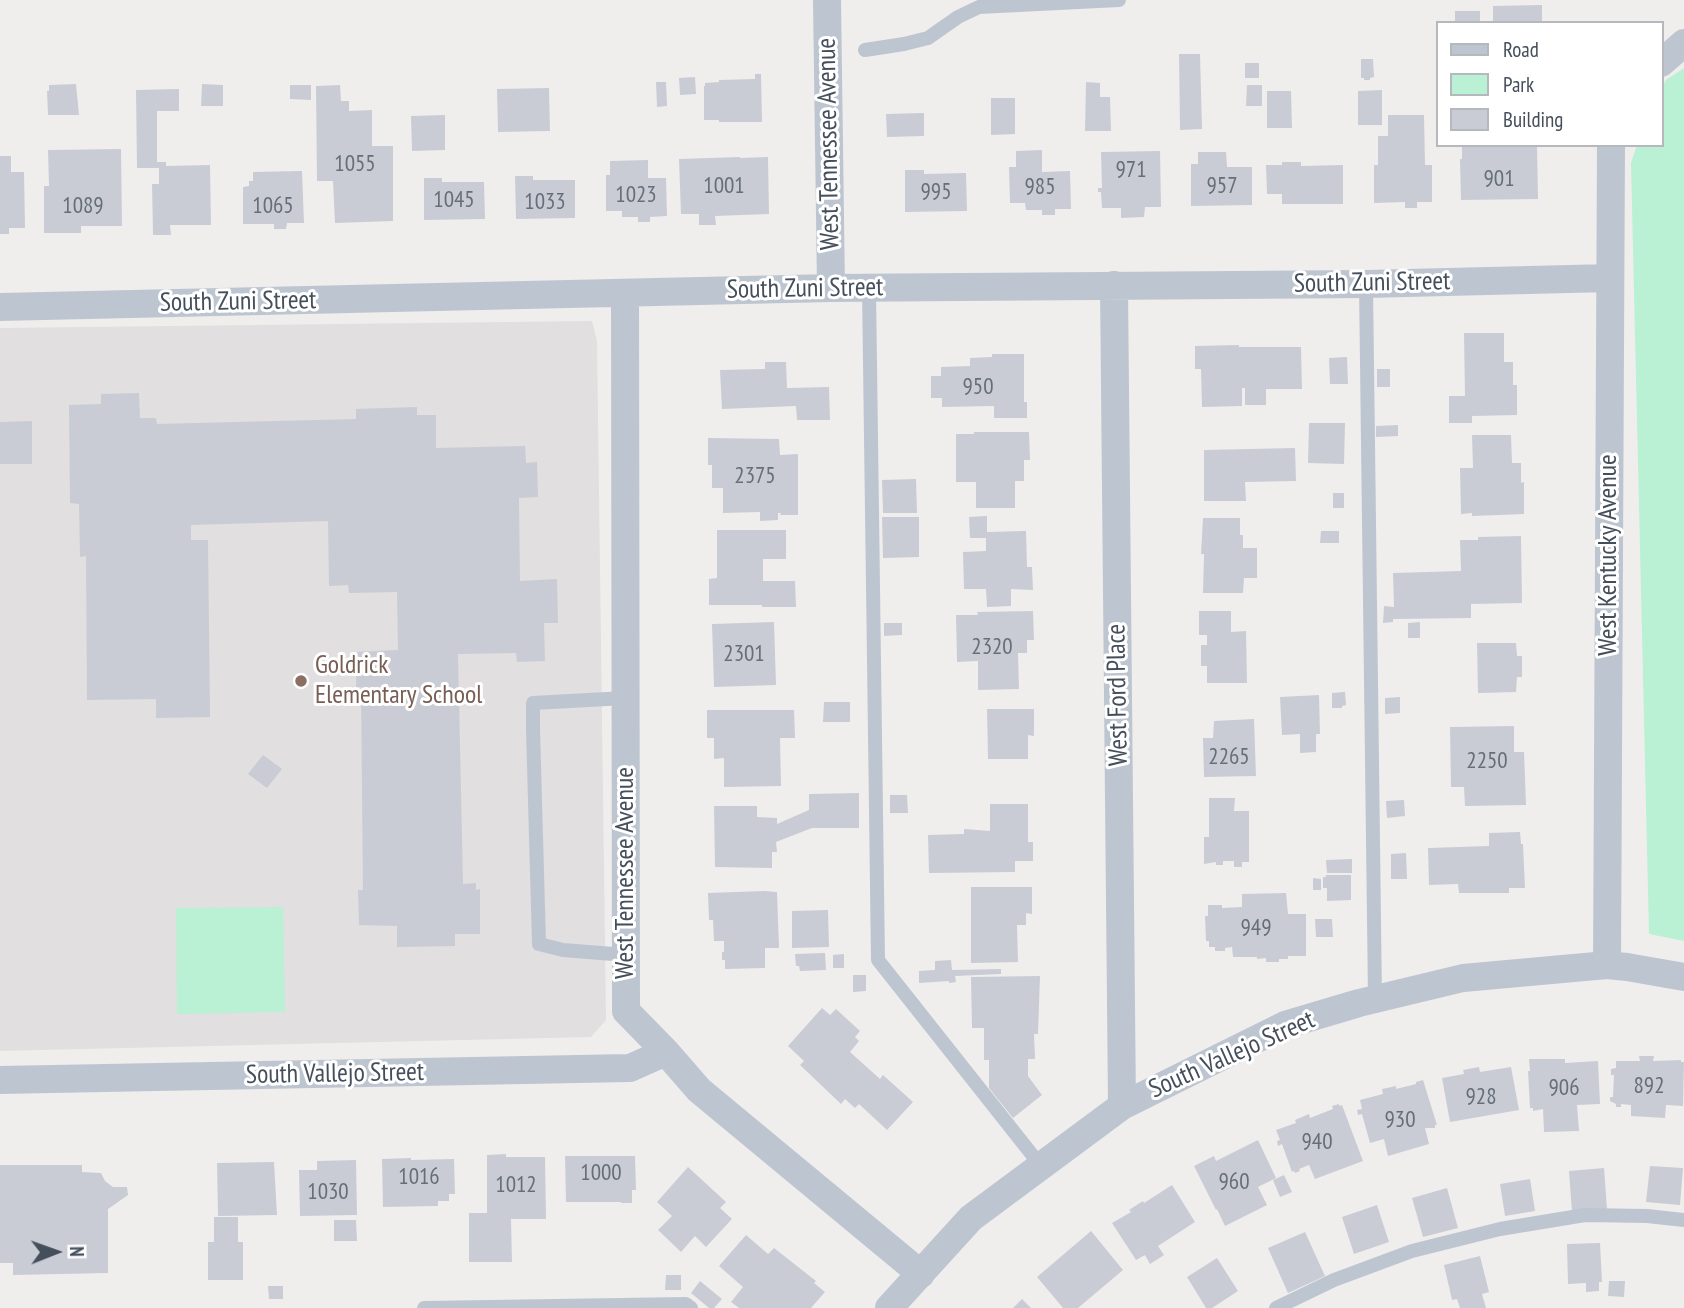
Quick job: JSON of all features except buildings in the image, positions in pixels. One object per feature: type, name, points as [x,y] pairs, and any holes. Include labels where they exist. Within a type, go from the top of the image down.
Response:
[{"type":"street","name":"West Tennessee Avenue","points":[[827,0],[831,288]]},
{"type":"street","points":[[1663,61],[1684,43]]},
{"type":"street","name":"West Kentucky Avenue","points":[[1607,965],[1611,147]]},
{"type":"street","name":"South Zuni Street","points":[[0,307],[831,288],[1366,284],[1610,278]]},
{"type":"street","name":"West Ford Place","points":[[1114,285],[1122,1106]]},
{"type":"street","name":"West Tennessee Avenue","points":[[625,293],[626,1010],[699,1090],[921,1274]]},
{"type":"street","name":"South Vallejo Street","points":[[921,1274],[971,1218],[1122,1106],[1285,1026],[1375,999],[1463,978],[1607,965],[1684,977]]},
{"type":"street","name":"South Vallejo Street","points":[[0,1080],[630,1068],[666,1052]]},
{"type":"street","points":[[889,1308],[921,1274]]},
{"type":"lane","points":[[865,50],[928,38],[958,17],[979,7],[1119,0]]},
{"type":"lane","points":[[1366,284],[1375,999]]},
{"type":"lane","points":[[869,288],[878,960],[1041,1166]]},
{"type":"lane","points":[[625,698],[533,703],[533,729],[539,944],[564,950],[626,955]]},
{"type":"lane","points":[[1276,1308],[1334,1280],[1412,1251],[1500,1228],[1586,1215],[1647,1216],[1684,1220]]},
{"type":"lane","points":[[424,1308],[686,1304],[691,1308]]},
{"type":"shaded area","name":"Goldrick Elementary School","points":[[592,321],[597,341],[606,1020],[591,1037],[0,1051],[0,328]]},
{"type":"green space","points":[[1684,68],[1684,941],[1649,934],[1631,163],[1636,147],[1663,147],[1663,85],[1666,80]]},
{"type":"green space","points":[[283,907],[285,1012],[177,1014],[176,908]]},
{"type":"place","name":"Goldrick Elementary School","points":[[301,681]]}]
